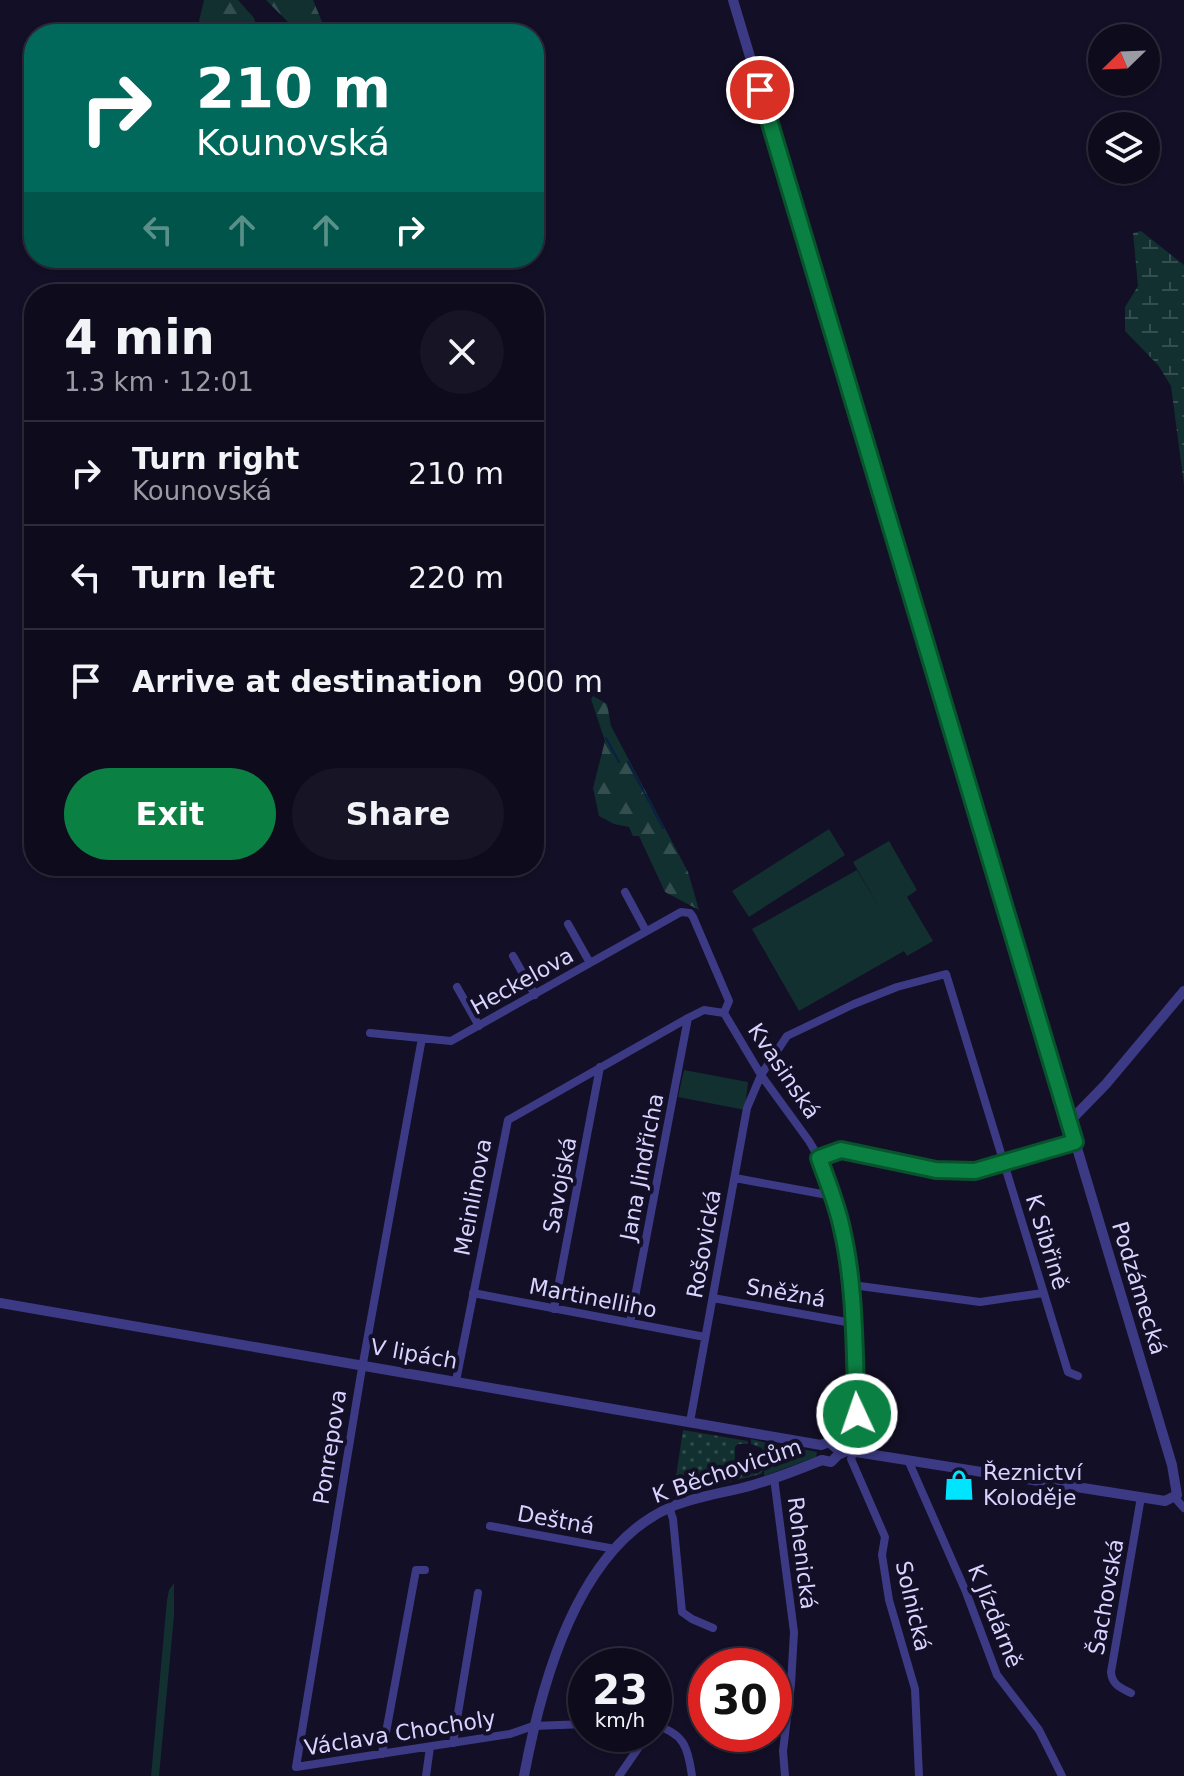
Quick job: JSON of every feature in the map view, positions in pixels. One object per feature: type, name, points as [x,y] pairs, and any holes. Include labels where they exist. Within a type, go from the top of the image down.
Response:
[{"type":"street","name":"Podzámecká","points":[[733,0],[1172,1465],[1177,1490],[1175,1498]]},
{"type":"street","points":[[625,892],[646,931]]},
{"type":"street","name":"Heckelova","points":[[370,1033],[451,1041],[681,912]]},
{"type":"street","name":"Kvasinská","points":[[681,912],[690,913],[693,917],[713,959],[729,1001],[724,1013],[761,1075],[819,1158],[833,1196],[852,1285],[858,1440],[852,1451]]},
{"type":"street","points":[[568,924],[590,963]]},
{"type":"street","points":[[513,956],[535,995]]},
{"type":"street","name":"Rošovická","points":[[690,1422],[747,1108],[773,1054],[787,1036],[795,1032],[897,987],[946,974]]},
{"type":"street","name":"K Sibřině","points":[[946,974],[1068,1372],[1078,1376]]},
{"type":"street","points":[[457,987],[479,1026]]},
{"type":"street","points":[[1069,1122],[1106,1084],[1184,991]]},
{"type":"street","name":"Meinlinova","points":[[456,1381],[506,1123],[513,1116],[688,1018],[704,1010],[724,1013]]},
{"type":"street","name":"Jana Jindřicha","points":[[630,1323],[688,1018]]},
{"type":"street","name":"Ponrepova","points":[[296,1767],[362,1365],[422,1038]]},
{"type":"street","name":"Savojská","points":[[554,1309],[600,1067]]},
{"type":"street","points":[[819,1158],[841,1150],[960,1172],[1004,1164],[1075,1142]]},
{"type":"street","points":[[735,1178],[833,1196]]},
{"type":"street","points":[[852,1285],[980,1302],[1043,1293]]},
{"type":"street","name":"Martinelliho","points":[[473,1293],[705,1337]]},
{"type":"street","name":"Sněžná","points":[[713,1298],[852,1323]]},
{"type":"street","name":"V lipách","points":[[0,1303],[821,1445]]},
{"type":"street","points":[[829,1442],[837,1452],[831,1462],[822,1460],[818,1453],[821,1445],[829,1442]]},
{"type":"street","points":[[837,1452],[852,1451],[1165,1501],[1175,1498],[1184,1507]]},
{"type":"street","name":"Solnická","points":[[852,1451],[853,1468],[885,1537],[882,1555],[889,1600],[915,1689],[919,1776]]},
{"type":"street","name":"K Běchovicům","points":[[524,1776],[533,1726],[564,1635],[583,1593],[615,1549],[646,1521],[669,1507],[774,1478],[822,1460]]},
{"type":"street","name":"K Jízdárně","points":[[908,1460],[966,1592],[997,1675],[1039,1730],[1062,1776]]},
{"type":"street","name":"Rohenická","points":[[774,1478],[794,1632],[783,1751],[785,1776]]},
{"type":"street","name":"Šachovská","points":[[1131,1693],[1116,1685],[1111,1672],[1141,1497]]},
{"type":"street","points":[[669,1507],[673,1519],[682,1612],[713,1628]]},
{"type":"street","name":"Deštná","points":[[490,1526],[615,1549]]},
{"type":"street","points":[[382,1754],[416,1570],[425,1570]]},
{"type":"street","points":[[453,1743],[478,1593]]},
{"type":"street","name":"Václava Chocholy","points":[[296,1767],[510,1734],[533,1726],[568,1725]]},
{"type":"street","points":[[672,1730],[682,1742],[692,1776]]},
{"type":"street","points":[[426,1776],[430,1747]]},
{"type":"street","points":[[619,1776],[636,1752]]},
{"type":"green space","points":[[204,0],[238,0],[256,24],[201,24]]},
{"type":"green space","points":[[266,0],[313,0],[323,24],[290,24]]},
{"type":"green space","points":[[1141,231],[1184,265],[1184,485],[1171,386],[1158,365],[1125,331],[1125,307],[1138,286],[1133,233]]},
{"type":"green space","points":[[593,696],[607,704],[611,726],[688,872],[699,910],[665,892],[639,836],[633,836],[629,827],[599,816],[593,788],[605,741],[591,699]]},
{"type":"green space","points":[[829,829],[845,855],[749,917],[732,891]]},
{"type":"green space","points":[[889,841],[917,890],[907,897],[933,941],[907,956],[904,951],[799,1011],[752,929],[857,870],[882,912],[853,862]]},
{"type":"green space","points":[[684,1070],[748,1082],[745,1110],[678,1097]]},
{"type":"green space","points":[[683,1430],[748,1441],[748,1444],[735,1447],[735,1470],[738,1473],[762,1470],[762,1448],[751,1444],[751,1439],[763,1442],[763,1471],[761,1474],[673,1496]]},
{"type":"green space","points":[[763,1442],[817,1452],[816,1457],[764,1476]]},
{"type":"green space","points":[[174,1583],[174,1616],[159,1776],[151,1776],[167,1600]]},
{"type":"waterway","points":[[606,738],[619,762]]},
{"type":"waterway","points":[[628,762],[663,828]]},
{"type":"place","name":"Řeznictví Koloděje","points":[[959,1485]]},
{"type":"route","points":[[760,90],[1075,1142],[1004,1164],[960,1172],[841,1150],[819,1158],[842,1228],[852,1285],[857,1414]]}]
